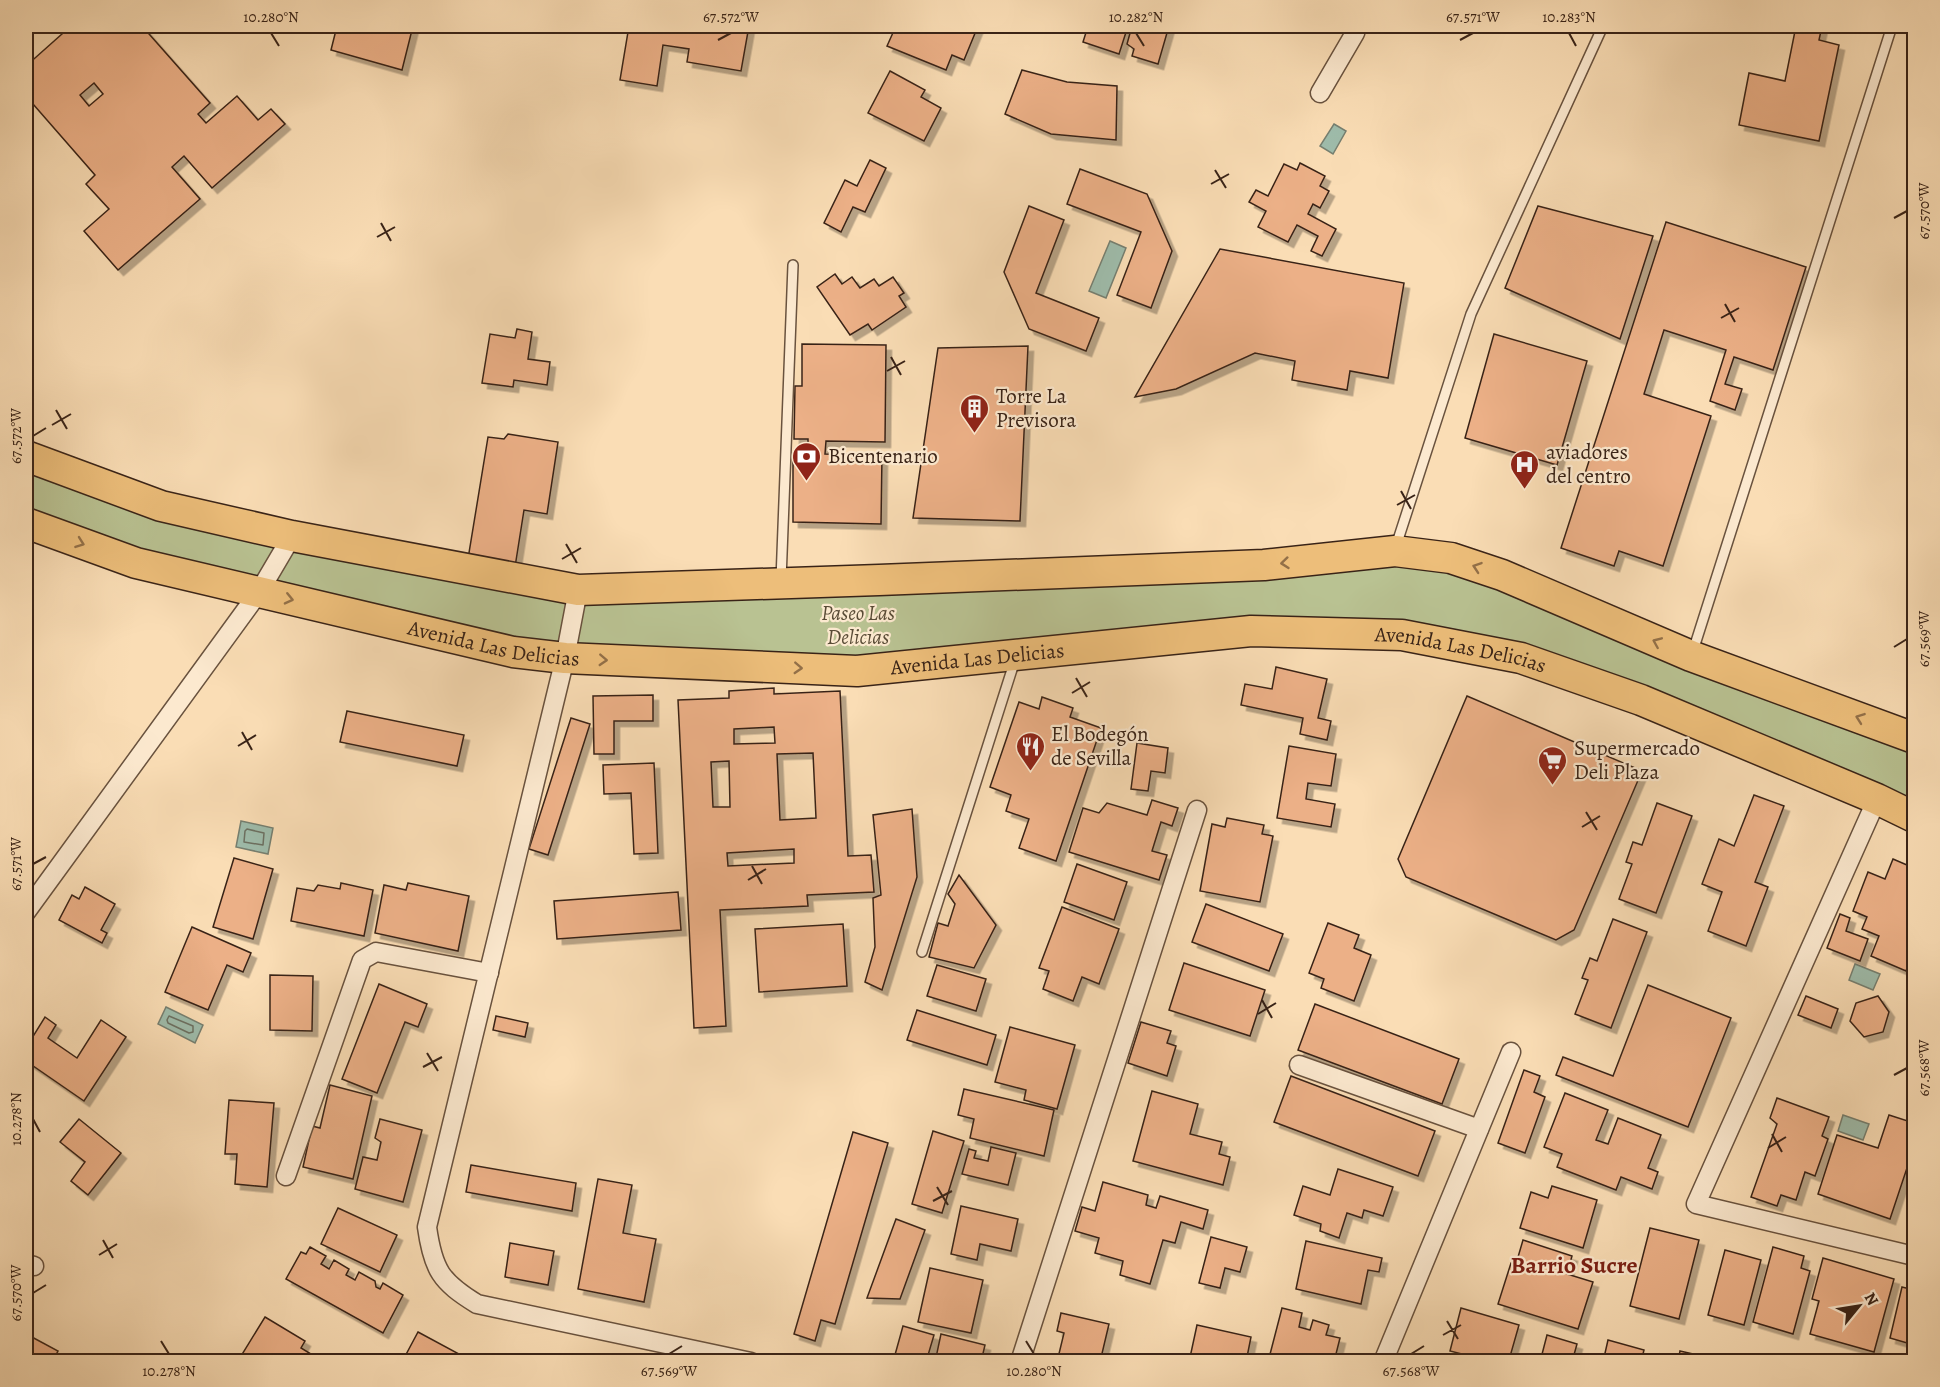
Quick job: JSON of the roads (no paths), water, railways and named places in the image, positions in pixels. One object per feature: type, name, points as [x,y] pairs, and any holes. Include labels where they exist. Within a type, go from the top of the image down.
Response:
[{"type":"main road","points":[[26,456],[161,506],[292,536],[578,590],[1264,565],[1395,551],[1451,558],[1503,575],[1691,656],[1914,738]]},
{"type":"main road","name":"Avenida Las Delicias","points":[[26,524],[136,563],[513,652],[565,658],[857,671],[1251,631],[1402,635],[1521,658],[1641,700],[1877,799],[1914,817]]},
{"type":"street","points":[[1320,93],[1355,33],[1349,26]]},
{"type":"street","points":[[26,912],[259,592],[292,536]]},
{"type":"street","points":[[578,590],[565,658],[427,1227],[430,1251],[440,1276],[477,1304],[751,1362]]},
{"type":"street","points":[[1877,799],[1696,1204],[1914,1256]]},
{"type":"street","points":[[1020,1362],[1197,810]]},
{"type":"street","points":[[286,1176],[362,960],[376,952],[489,973]]},
{"type":"street","points":[[1383,1362],[1511,1052]]},
{"type":"street","points":[[1299,1065],[1479,1129]]},
{"type":"lane","points":[[1395,551],[1471,314],[1603,26]]},
{"type":"lane","points":[[1691,656],[1892,26]]},
{"type":"lane","points":[[780,583],[793,265]]},
{"type":"lane","points":[[922,952],[1017,655]]},
{"type":"water","points":[[1334,124],[1346,131],[1333,154],[1320,146]]},
{"type":"water","points":[[1110,241],[1126,248],[1106,298],[1089,291]]},
{"type":"water","points":[[241,821],[273,828],[268,854],[236,847]]},
{"type":"water","points":[[1855,964],[1880,974],[1873,990],[1849,980]]},
{"type":"water","points":[[166,1007],[203,1025],[195,1043],[158,1024]]},
{"type":"water","points":[[1843,1115],[1869,1124],[1863,1140],[1838,1131]]},
{"type":"place","name":"Torre La Previsora","points":[[975,434]]},
{"type":"place","name":"Bicentenario","points":[[807,482]]},
{"type":"place","name":"aviadores del centro","points":[[1525,490]]},
{"type":"place","name":"El Bodegón de Sevilla","points":[[1030,772]]},
{"type":"place","name":"Supermercado Deli Plaza","points":[[1553,786]]},
{"type":"district","name":"Barrio Sucre","points":[[1574,1265]]},
{"type":"park label","name":"Paseo Las Delicias","points":[[858,625]]}]
